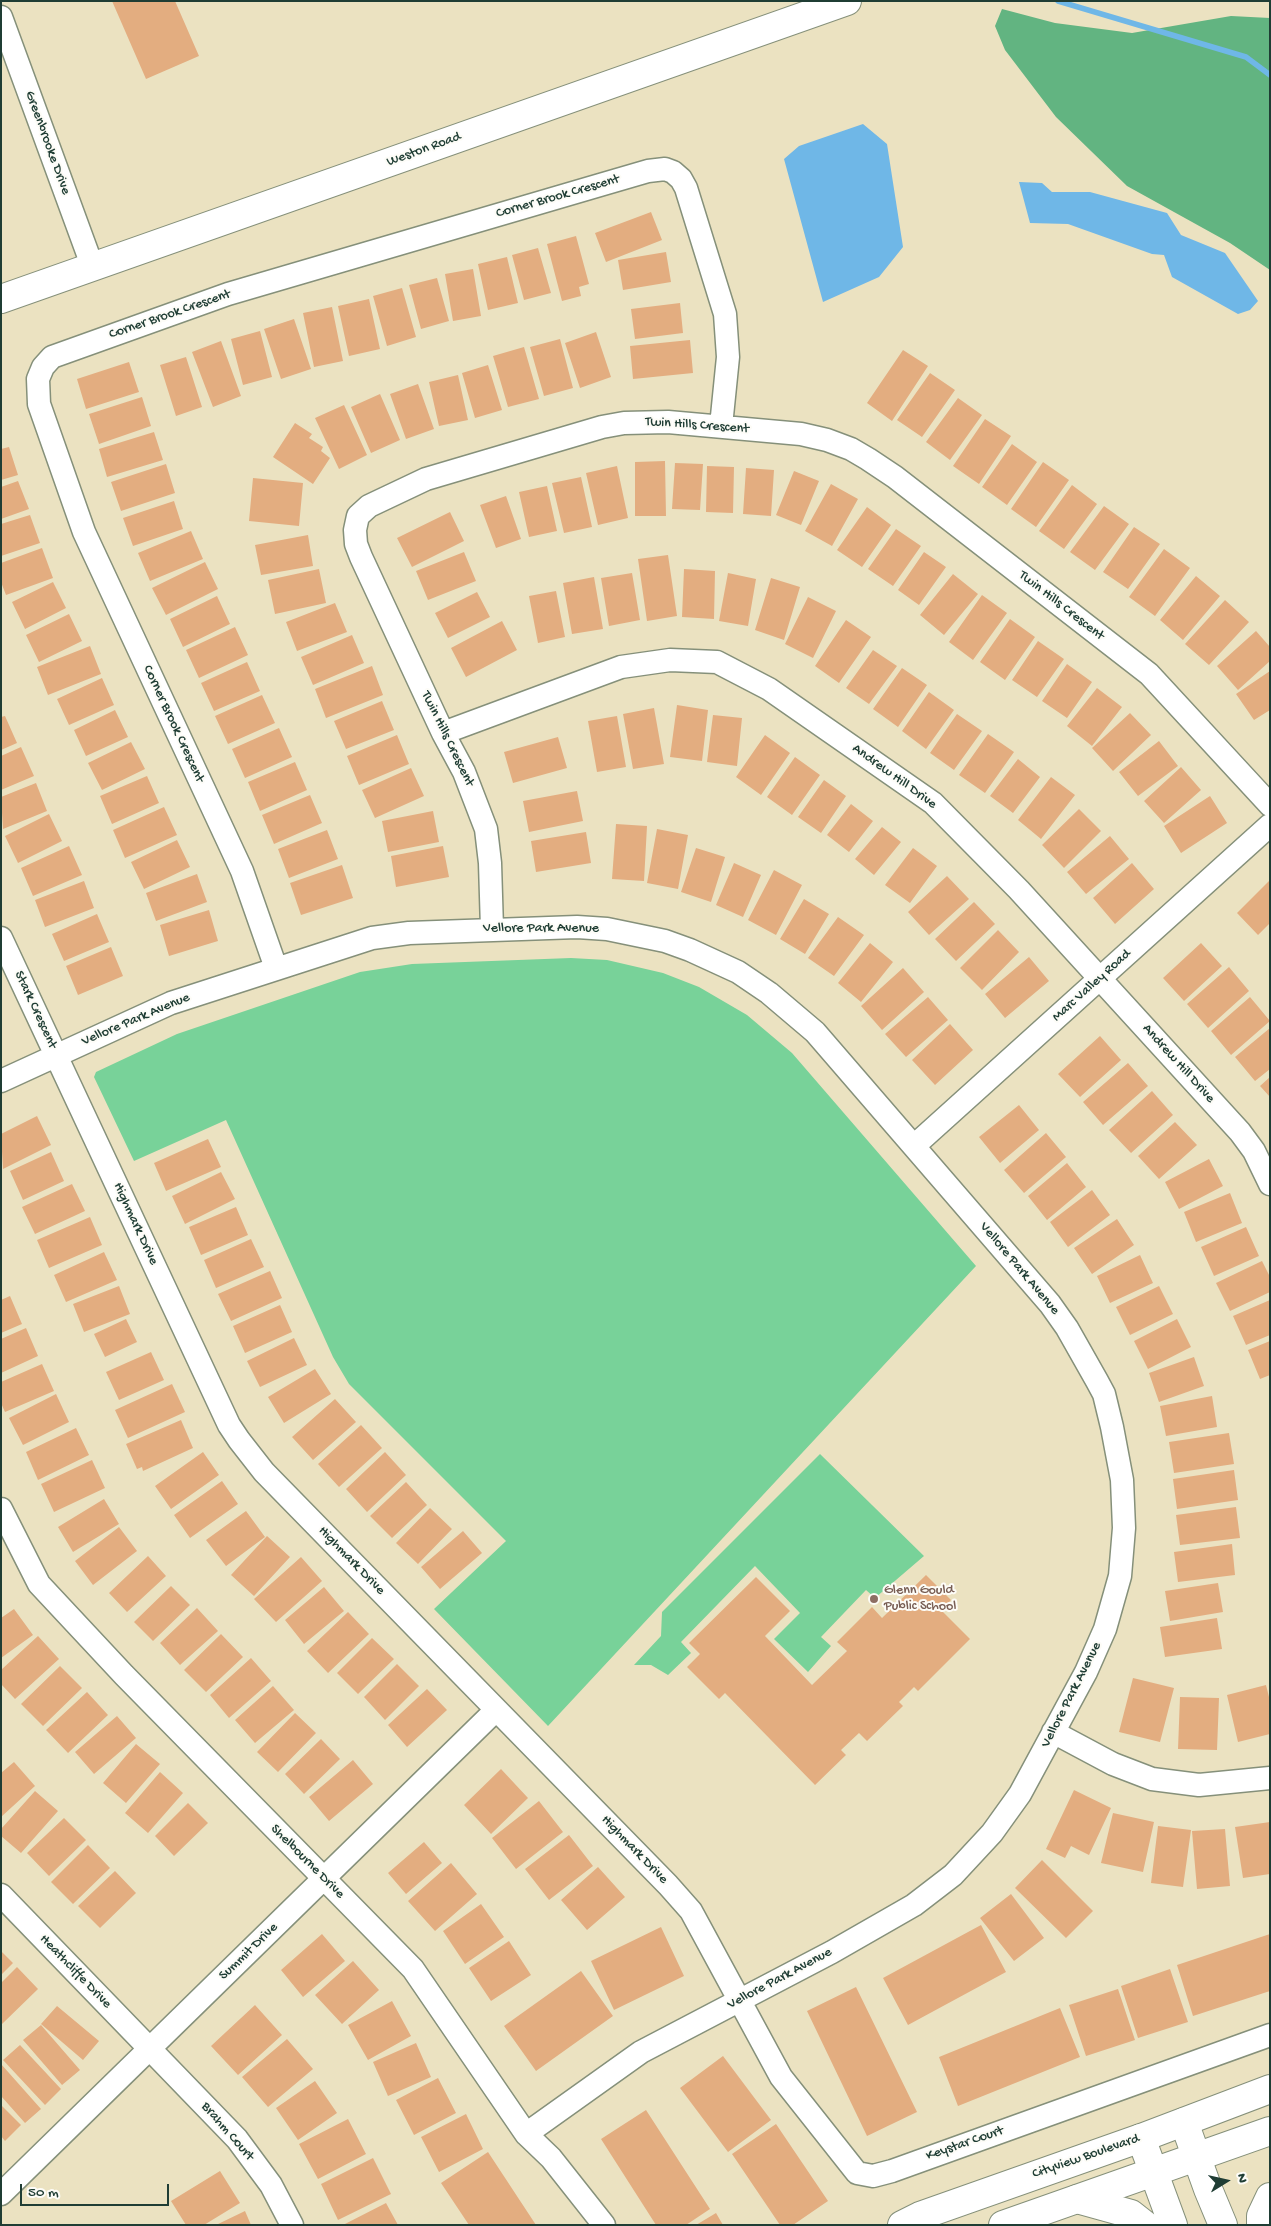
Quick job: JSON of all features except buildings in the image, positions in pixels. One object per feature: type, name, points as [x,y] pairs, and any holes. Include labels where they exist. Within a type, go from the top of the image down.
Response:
[{"type":"main road","name":"Weston Road","points":[[1,299],[847,1]]},
{"type":"main road","name":"Cityview Boulevard","points":[[902,2225],[920,2216],[1141,2138],[1270,2089]]},
{"type":"main road","points":[[1184,2122],[1223,2225]]},
{"type":"main road","points":[[1003,2225],[1270,2131]]},
{"type":"main road","points":[[1141,2138],[1173,2225]]},
{"type":"main road","points":[[1261,2225],[1261,2216],[1270,2197]]},
{"type":"main road","points":[[1076,2199],[1131,2214],[1145,2225]]},
{"type":"street","name":"Greenbrooke Drive","points":[[1,17],[93,268]]},
{"type":"street","name":"Corner Brook Crescent","points":[[276,968],[242,871],[84,532],[39,404],[38,378],[42,367],[52,357],[228,294],[600,184],[648,171],[665,169],[673,172],[681,179],[686,188],[725,314],[728,357],[721,426]]},
{"type":"street","name":"Twin Hills Crescent","points":[[492,929],[490,864],[486,828],[464,772],[443,733],[361,557],[356,544],[354,530],[358,516],[369,506],[426,479],[602,427],[644,421],[721,426],[801,434],[827,440],[851,449],[894,477],[1149,674],[1270,805]]},
{"type":"street","name":"Andrew Hill Drive","points":[[443,733],[621,666],[670,660],[717,662],[769,689],[933,803],[1019,890],[1240,1132],[1254,1151],[1270,1184]]},
{"type":"street","name":"Marc Valley Road","points":[[914,1146],[1270,825]]},
{"type":"street","name":"Vellore Park Avenue","points":[[1,1081],[171,1003],[372,938],[409,933],[559,927],[607,929],[664,941],[717,961],[769,993],[815,1032],[1050,1304],[1067,1328],[1104,1394],[1112,1427],[1124,1501],[1120,1576],[1115,1598],[1095,1654],[1020,1794],[1005,1816],[981,1846],[953,1875],[902,1913],[641,2052],[526,2134]]},
{"type":"street","name":"Stark Crescent","points":[[1,938],[56,1056]]},
{"type":"street","name":"Highmark Drive","points":[[56,1056],[229,1425],[239,1440],[264,1472],[649,1864],[686,1905],[710,1944],[739,2001]]},
{"type":"street","name":"Shelbourne Drive","points":[[1,1509],[39,1584],[131,1682],[413,1969],[526,2134],[551,2158],[604,2225]]},
{"type":"street","name":"Summit Drive","points":[[1,2194],[496,1710]]},
{"type":"street","points":[[1053,1732],[1113,1764],[1152,1779],[1199,1785],[1270,1778]]},
{"type":"street","name":"Heathcliffe Drive","points":[[1,1896],[150,2048]]},
{"type":"street","name":"Keystar Court","points":[[739,2001],[781,2077],[857,2174],[866,2176],[892,2171],[1270,2035]]},
{"type":"street","name":"Brahm Court","points":[[150,2048],[238,2139],[271,2185],[292,2225]]},
{"type":"green space","points":[[1002,9],[1055,23],[1132,33],[1231,16],[1270,18],[1270,270],[1230,243],[1127,186],[1056,117],[1005,50],[995,26]]},
{"type":"green space","points":[[571,958],[607,960],[663,973],[699,987],[747,1015],[792,1053],[976,1266],[548,1726],[434,1609],[506,1541],[349,1384],[333,1357],[226,1120],[134,1161],[94,1077],[96,1072],[177,1034],[360,972],[412,964]]},
{"type":"green space","points":[[820,1454],[924,1556],[875,1598],[866,1590],[821,1637],[831,1646],[808,1672],[774,1639],[800,1613],[755,1566],[681,1642],[691,1653],[668,1675],[651,1665],[634,1665],[661,1636],[662,1612]]},
{"type":"water","points":[[863,124],[887,144],[903,247],[879,277],[823,302],[784,159],[799,146]]},
{"type":"water","points":[[1019,182],[1042,183],[1052,192],[1090,192],[1167,213],[1181,235],[1225,253],[1258,301],[1250,310],[1238,314],[1172,277],[1164,255],[1152,254],[1068,224],[1030,223]]},
{"type":"waterway","points":[[1058,1],[1246,57],[1270,75]]},
{"type":"place","name":"Glenn Gould Public School","points":[[874,1599]]}]
